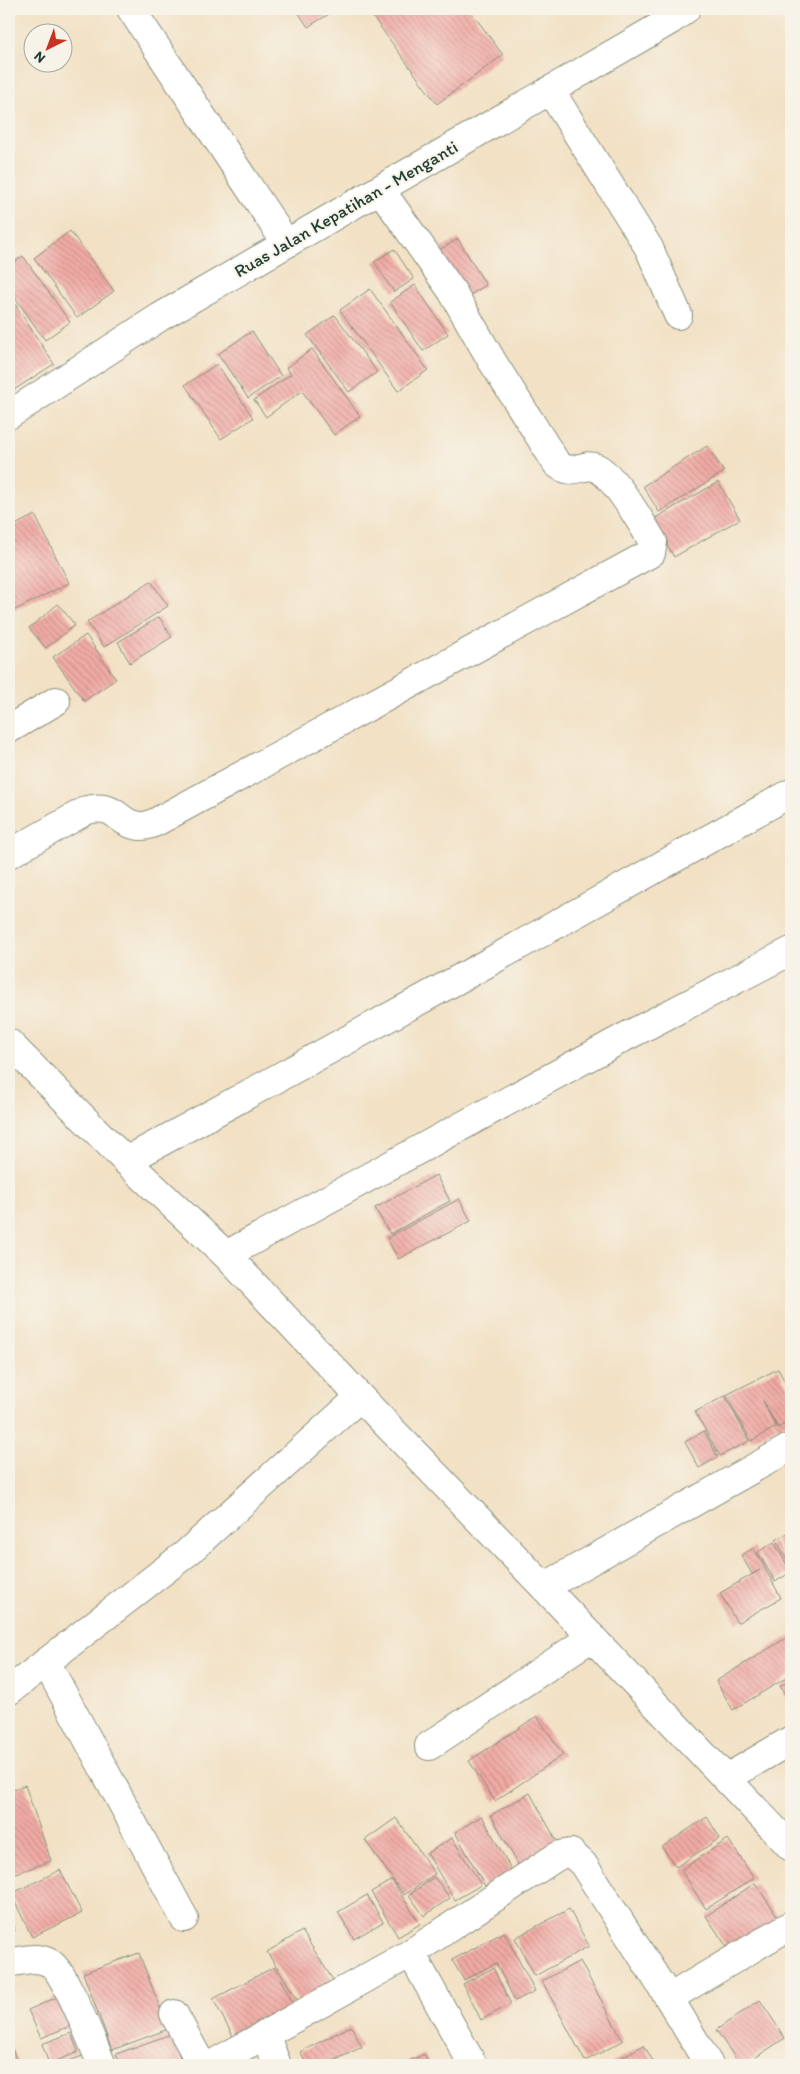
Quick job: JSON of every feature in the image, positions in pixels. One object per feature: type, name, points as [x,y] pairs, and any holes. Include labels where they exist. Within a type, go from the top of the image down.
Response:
[{"type":"street","points":[[131,9],[286,244]]},
{"type":"street","name":"Ruas Jalan Kepatihan - Menganti","points":[[9,415],[160,317],[671,20],[686,9]]},
{"type":"street","points":[[550,90],[650,248],[678,315]]},
{"type":"street","points":[[9,854],[93,808],[100,807],[110,810],[130,823],[141,826],[156,822],[651,552],[653,542],[622,493],[597,468],[588,466],[571,471],[564,470],[556,464],[492,361],[452,291],[380,189]]},
{"type":"street","points":[[9,728],[56,701]]},
{"type":"street","points":[[126,1162],[791,793]]},
{"type":"street","points":[[226,1255],[625,1037],[791,951]]},
{"type":"street","points":[[9,1043],[126,1162],[226,1255],[727,1778],[791,1848]]},
{"type":"street","points":[[10,1688],[188,1552],[360,1397]]},
{"type":"street","points":[[544,1587],[791,1447]]},
{"type":"street","points":[[429,1746],[592,1637]]},
{"type":"street","points":[[46,1662],[184,1918]]},
{"type":"street","points":[[727,1778],[791,1740]]},
{"type":"street","points":[[174,2014],[200,2062],[207,2064],[265,2034],[410,1953],[553,1859],[560,1855],[571,1853],[583,1864],[669,1998],[709,2065]]},
{"type":"street","points":[[669,1998],[791,1925]]},
{"type":"street","points":[[410,1953],[473,2065]]},
{"type":"street","points":[[9,1963],[34,1958],[52,1963],[63,1978],[102,2065]]},
{"type":"street","points":[[265,2034],[277,2065]]},
{"type":"building","points":[[296,9],[337,9],[308,27]]},
{"type":"building","points":[[367,9],[469,9],[503,55],[437,104]]},
{"type":"building","points":[[70,231],[114,291],[77,318],[34,258]]},
{"type":"building","points":[[458,239],[486,285],[462,300],[434,253]]},
{"type":"building","points":[[394,249],[414,279],[394,292],[374,262]]},
{"type":"building","points":[[23,256],[70,322],[45,340],[9,289],[9,266]]},
{"type":"building","points":[[415,285],[448,334],[423,351],[390,302]]},
{"type":"building","points":[[370,289],[428,370],[398,391],[340,310]]},
{"type":"building","points":[[9,295],[54,364],[9,393]]},
{"type":"building","points":[[335,315],[377,372],[349,392],[307,335]]},
{"type":"building","points":[[252,331],[281,376],[248,398],[218,354]]},
{"type":"building","points":[[312,349],[360,416],[334,435],[302,391],[266,417],[254,400],[291,374],[286,368]]},
{"type":"building","points":[[217,364],[253,418],[221,439],[185,385]]},
{"type":"building","points":[[707,446],[724,472],[659,512],[643,486]]},
{"type":"building","points":[[718,482],[740,519],[674,557],[652,520]]},
{"type":"building","points":[[35,515],[69,583],[9,613],[9,528]]},
{"type":"building","points":[[151,581],[168,606],[104,647],[87,622]]},
{"type":"building","points":[[58,604],[75,625],[46,648],[29,628]]},
{"type":"building","points":[[159,617],[172,637],[130,663],[118,642]]},
{"type":"building","points":[[86,635],[116,679],[84,701],[53,657]]},
{"type":"building","points":[[436,1175],[450,1201],[390,1234],[375,1208]]},
{"type":"building","points":[[459,1199],[471,1221],[398,1259],[387,1238]]},
{"type":"building","points":[[778,1369],[791,1393],[791,1420],[778,1428],[763,1401],[776,1427],[751,1441],[726,1395]]},
{"type":"building","points":[[725,1396],[749,1441],[720,1456],[695,1412]]},
{"type":"building","points":[[704,1431],[718,1457],[699,1468],[685,1442]]},
{"type":"building","points":[[791,1531],[791,1567],[776,1540]]},
{"type":"building","points":[[774,1542],[791,1572],[775,1582],[758,1552]]},
{"type":"building","points":[[754,1548],[781,1598],[737,1623],[720,1593],[760,1570],[752,1574],[741,1555]]},
{"type":"building","points":[[791,1635],[791,1675],[733,1710],[716,1681]]},
{"type":"building","points":[[791,1680],[791,1705],[780,1686]]},
{"type":"building","points":[[537,1716],[563,1755],[495,1801],[469,1761]]},
{"type":"building","points":[[25,1785],[51,1861],[11,1875],[9,1869],[9,1791]]},
{"type":"building","points":[[530,1793],[561,1849],[521,1870],[491,1815]]},
{"type":"building","points":[[482,1816],[512,1871],[485,1886],[455,1832]]},
{"type":"building","points":[[707,1817],[720,1838],[676,1867],[662,1847]]},
{"type":"building","points":[[396,1818],[435,1874],[404,1895],[365,1840]]},
{"type":"building","points":[[452,1838],[481,1885],[455,1900],[427,1853]]},
{"type":"building","points":[[728,1839],[754,1878],[706,1909],[681,1870]]},
{"type":"building","points":[[60,1870],[82,1913],[32,1937],[11,1894]]},
{"type":"building","points":[[434,1877],[450,1898],[424,1916],[409,1895]]},
{"type":"building","points":[[392,1880],[420,1924],[398,1937],[371,1892]]},
{"type":"building","points":[[755,1883],[782,1923],[733,1956],[706,1916]]},
{"type":"building","points":[[367,1895],[383,1922],[354,1939],[338,1912]]},
{"type":"building","points":[[569,1909],[589,1946],[535,1976],[515,1938]]},
{"type":"building","points":[[9,1917],[15,1931],[9,1934]]},
{"type":"building","points":[[302,1931],[338,1988],[304,2010],[267,1952]]},
{"type":"building","points":[[504,1932],[535,1991],[515,2001],[496,1963],[464,1980],[452,1960]]},
{"type":"building","points":[[139,1953],[168,2029],[112,2050],[83,1973]]},
{"type":"building","points":[[580,1961],[623,2041],[585,2061],[542,1981]]},
{"type":"building","points":[[274,1967],[294,2005],[234,2038],[213,1999]]},
{"type":"building","points":[[493,1968],[511,2004],[481,2020],[463,1984]]},
{"type":"building","points":[[62,1995],[75,2024],[41,2038],[28,2010]]},
{"type":"building","points":[[760,2000],[785,2038],[744,2065],[740,2065],[716,2030]]},
{"type":"building","points":[[351,2026],[362,2047],[325,2065],[307,2065],[300,2052]]},
{"type":"building","points":[[71,2033],[78,2052],[49,2064],[42,2044]]},
{"type":"building","points":[[171,2034],[183,2065],[121,2065],[116,2054]]},
{"type":"building","points":[[9,2042],[18,2063],[13,2065],[9,2065]]},
{"type":"building","points":[[644,2045],[655,2065],[613,2065],[611,2063]]},
{"type":"building","points":[[88,2054],[92,2065],[58,2065]]},
{"type":"building","points":[[424,2054],[430,2065],[400,2065]]}]
